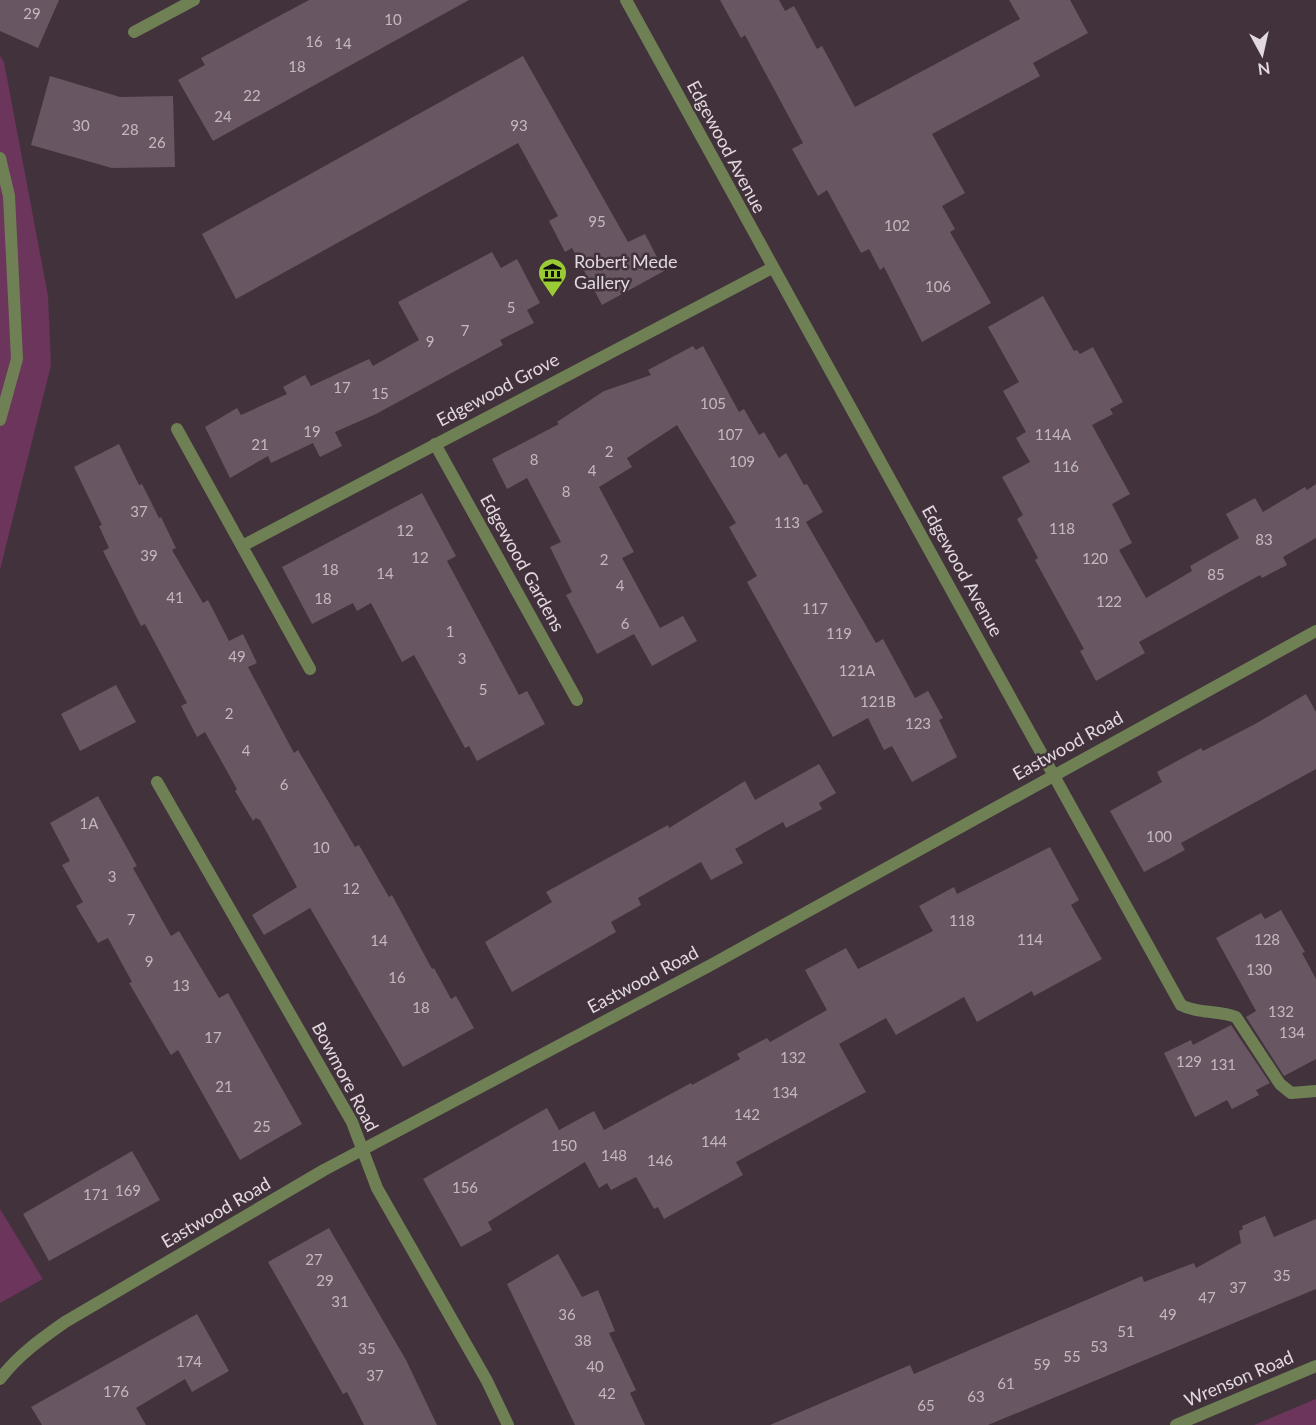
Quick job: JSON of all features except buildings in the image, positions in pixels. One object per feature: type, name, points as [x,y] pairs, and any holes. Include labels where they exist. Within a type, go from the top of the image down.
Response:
[{"type":"street","points":[[134,32],[194,0]]},
{"type":"street","name":"Edgewood Avenue","points":[[626,0],[1181,1005],[1189,1010],[1225,1013],[1236,1017],[1280,1084],[1292,1093],[1316,1091]]},
{"type":"street","points":[[0,158],[9,196],[17,359],[0,420]]},
{"type":"street","name":"Edgewood Grove","points":[[242,546],[772,268]]},
{"type":"street","points":[[177,429],[310,669]]},
{"type":"street","name":"Edgewood Gardens","points":[[435,444],[577,700]]},
{"type":"street","name":"Eastwood Road","points":[[0,1379],[11,1365],[36,1342],[65,1322],[363,1149],[709,966],[1053,774],[1316,631]]},
{"type":"street","name":"Bowmore Road","points":[[157,782],[352,1122],[377,1188],[487,1381],[508,1425]]},
{"type":"street","name":"Wrenson Road","points":[[1176,1425],[1316,1366]]},
{"type":"shaded area","points":[[0,56],[4,62],[48,296],[51,365],[0,570]]},
{"type":"shaded area","points":[[0,1209],[43,1279],[0,1303]]},
{"type":"shaded area","points":[[1316,1399],[1316,1425],[1254,1425]]},
{"type":"place","name":"Robert Mede Gallery","points":[[553,298]]}]
